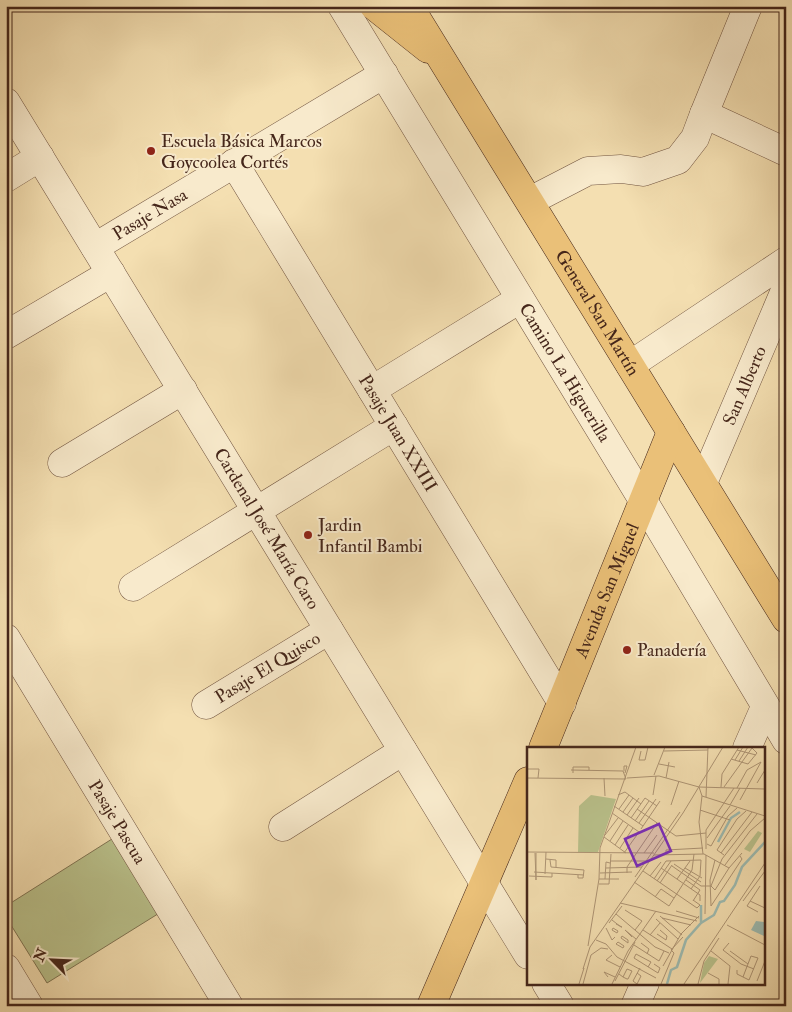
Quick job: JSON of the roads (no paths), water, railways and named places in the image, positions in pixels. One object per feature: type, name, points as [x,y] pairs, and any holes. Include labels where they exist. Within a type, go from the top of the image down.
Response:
[{"type":"main road","points":[[374,6],[445,63]]},
{"type":"main road","name":"General San Martín","points":[[409,6],[786,619]]},
{"type":"main road","name":"Avenida San Miguel","points":[[543,747],[671,432]]},
{"type":"main road","points":[[431,1006],[527,783]]},
{"type":"street","name":"Camino La Higuerilla","points":[[342,6],[644,502],[786,740]]},
{"type":"street","points":[[530,201],[588,171],[621,169],[643,172],[678,160],[695,138],[748,6]]},
{"type":"street","name":"Pasaje Nasa","points":[[95,247],[384,74]]},
{"type":"street","name":"Cardenal José María Caro","points":[[6,102],[527,953]]},
{"type":"street","points":[[704,114],[786,152]]},
{"type":"street","points":[[6,178],[40,157]]},
{"type":"street","name":"Pasaje Juan XXIII","points":[[234,163],[562,703]]},
{"type":"street","points":[[630,365],[786,261]]},
{"type":"street","points":[[6,335],[111,273]]},
{"type":"street","name":"San Alberto","points":[[703,483],[786,288]]},
{"type":"street","points":[[372,390],[520,299]]},
{"type":"street","points":[[62,463],[183,390]]},
{"type":"street","points":[[133,588],[394,426]]},
{"type":"street","name":"Pasaje El Quisco","points":[[206,705],[329,630]]},
{"type":"street","name":"Pasaje Pascua","points":[[6,638],[230,1006]]},
{"type":"street","points":[[747,747],[765,707]]},
{"type":"street","points":[[283,827],[403,751]]},
{"type":"street","points":[[6,968],[29,1006]]},
{"type":"street","points":[[547,984],[560,1006]]},
{"type":"street","points":[[635,1006],[645,984]]},
{"type":"place","name":"Escuela Básica Marcos Goycoolea Cortés","points":[[151,151]]},
{"type":"place","name":"Jardin Infantil Bambi","points":[[308,535]]},
{"type":"place","name":"Panadería","points":[[627,650]]}]
